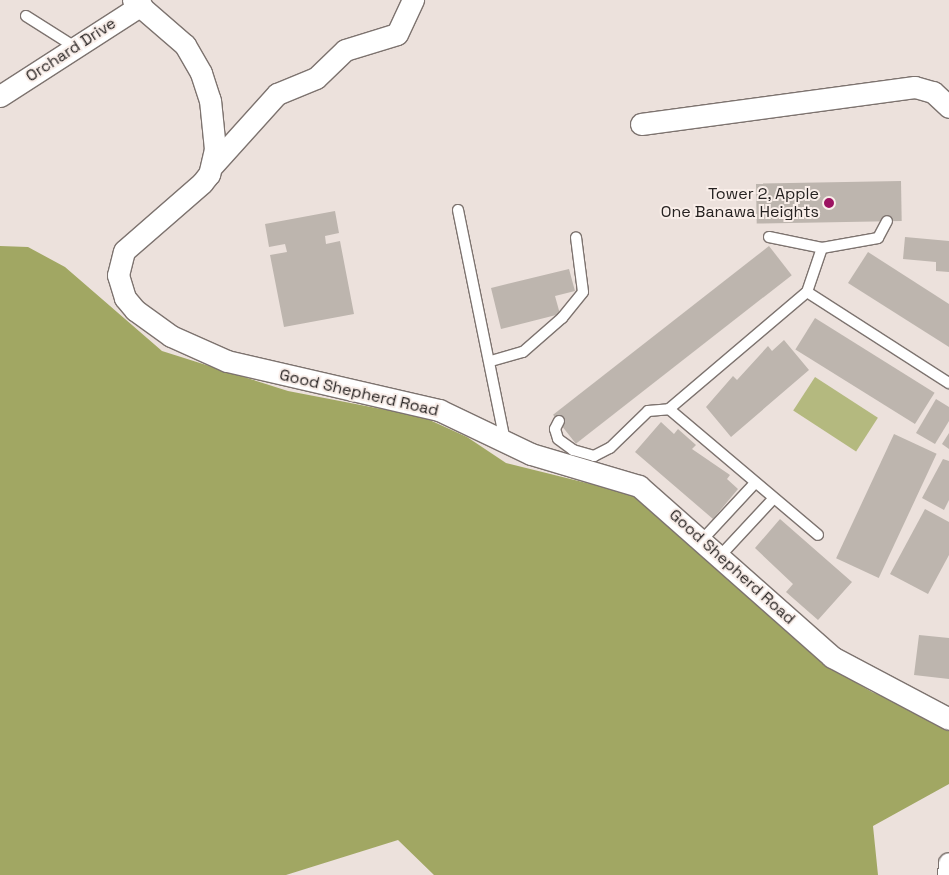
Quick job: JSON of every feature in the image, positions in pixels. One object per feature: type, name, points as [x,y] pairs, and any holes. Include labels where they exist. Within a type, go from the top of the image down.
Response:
[{"type":"street","name":"Good Shepherd Road","points":[[413,0],[397,34],[344,50],[316,78],[277,94],[213,165],[202,183],[124,252],[119,281],[135,310],[171,336],[227,361],[439,410],[505,444],[639,486],[832,657],[949,719]]},
{"type":"street","points":[[137,3],[185,45],[201,73],[214,126],[213,165]]},
{"type":"street","name":"Orchard Drive","points":[[0,96],[75,47],[137,3]]},
{"type":"street","points":[[642,124],[915,87],[933,92],[949,107]]},
{"type":"street","points":[[948,875],[949,863]]},
{"type":"lane","points":[[26,16],[75,47]]},
{"type":"lane","points":[[458,210],[491,360],[505,444]]},
{"type":"lane","points":[[769,237],[822,248],[878,238],[887,221]]},
{"type":"lane","points":[[491,360],[523,352],[562,318],[584,292],[576,237]]},
{"type":"lane","points":[[559,421],[555,429],[558,439],[573,450],[594,456],[610,448],[648,411],[669,409],[807,292],[822,248]]},
{"type":"lane","points":[[807,292],[949,383]]},
{"type":"lane","points":[[669,409],[772,500],[818,535]]},
{"type":"lane","points":[[702,540],[754,484]]},
{"type":"lane","points":[[720,556],[772,500]]},
{"type":"green space","points":[[0,246],[28,247],[65,267],[162,351],[288,391],[423,417],[467,437],[506,463],[647,498],[824,664],[872,692],[949,724],[949,784],[873,826],[878,875],[434,875],[398,840],[286,875],[0,875]]},
{"type":"green space","points":[[815,377],[878,418],[856,451],[793,411]]},
{"type":"building","name":"Tower 2, Apple One Banawa Heights","points":[[901,181],[902,221],[757,224],[756,184]]},
{"type":"building","points":[[335,211],[339,233],[325,236],[326,244],[340,241],[354,314],[284,327],[270,255],[287,252],[285,244],[269,247],[265,224]]},
{"type":"building","points":[[905,237],[949,241],[949,272],[936,271],[936,262],[903,259]]},
{"type":"building","points":[[769,246],[792,275],[576,444],[553,415]]},
{"type":"building","points":[[868,252],[949,304],[949,347],[848,283]]},
{"type":"building","points":[[569,269],[575,291],[555,296],[560,314],[501,329],[491,288]]},
{"type":"building","points":[[815,318],[935,393],[915,424],[795,349]]},
{"type":"building","points":[[784,340],[809,370],[731,437],[706,407],[733,376],[737,380],[768,346],[772,351]]},
{"type":"building","points":[[936,399],[949,407],[949,421],[935,444],[916,433]]},
{"type":"building","points":[[661,422],[674,434],[678,429],[696,445],[692,449],[730,475],[727,479],[738,489],[713,519],[635,452]]},
{"type":"building","points":[[949,433],[949,449],[942,444]]},
{"type":"building","points":[[894,434],[937,454],[879,578],[836,558]]},
{"type":"building","points":[[943,459],[949,461],[949,500],[944,510],[922,498]]},
{"type":"building","points":[[925,509],[949,522],[949,555],[928,594],[890,574]]},
{"type":"building","points":[[780,519],[852,582],[818,620],[786,592],[793,584],[755,548]]},
{"type":"building","points":[[919,635],[949,638],[949,679],[914,675]]},
{"type":"place","name":"Tower 2, Apple One Banawa Heights","points":[[829,203]]}]
